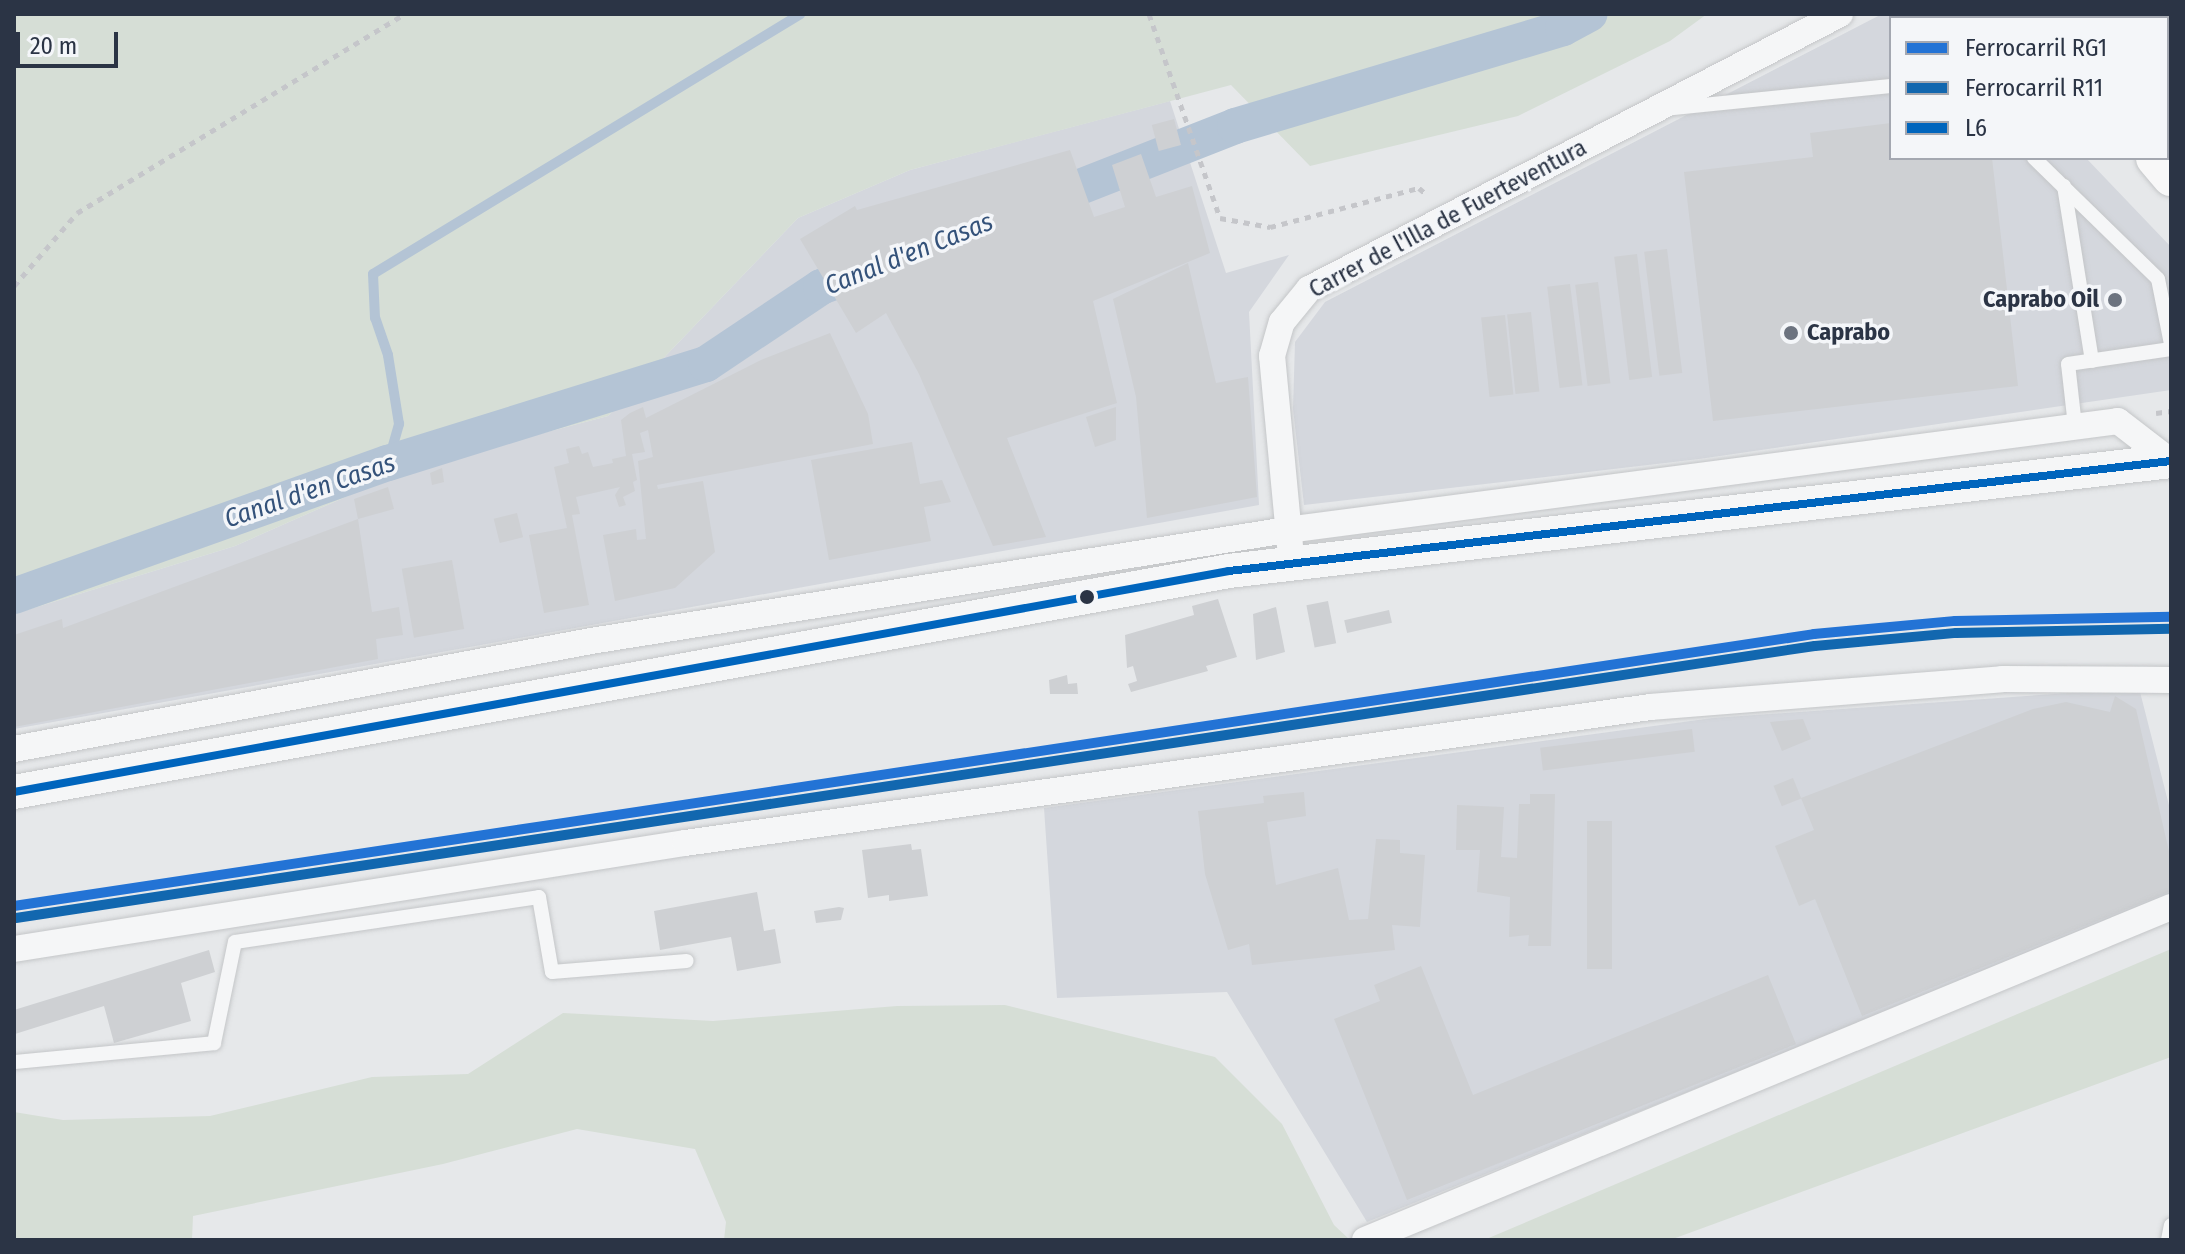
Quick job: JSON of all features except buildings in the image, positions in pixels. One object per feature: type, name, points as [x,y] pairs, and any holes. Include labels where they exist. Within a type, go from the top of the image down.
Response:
[{"type":"main road","points":[[2157,160],[2171,177]]},
{"type":"street","name":"Carrer de l'Illa de Fuerteventura","points":[[1293,563],[1272,375],[1278,329],[1309,289],[1840,14]]},
{"type":"street","points":[[14,749],[591,641],[1287,530],[2118,421],[2170,461]]},
{"type":"street","points":[[14,792],[1293,563],[2170,461]]},
{"type":"street","points":[[14,949],[534,866],[1650,707],[2002,679],[2171,680]]},
{"type":"street","points":[[1365,1240],[2171,907]]},
{"type":"lane","points":[[1653,110],[1889,86]]},
{"type":"lane","points":[[2036,160],[2158,279],[2171,347],[2068,364],[2075,426]]},
{"type":"lane","points":[[2064,186],[2092,361]]},
{"type":"lane","points":[[534,866],[552,972],[687,961]]},
{"type":"lane","points":[[14,1062],[214,1043],[235,942],[539,897]]},
{"type":"lane","points":[[2168,1240],[2171,1225]]},
{"type":"path","points":[[14,286],[77,213],[404,14]]},
{"type":"path","points":[[1149,14],[1220,218],[1270,227],[1419,188],[1448,215]]},
{"type":"path","points":[[2159,412],[2171,411]]},
{"type":"shaded area","points":[[14,14],[1707,14],[1670,41],[1518,116],[1310,166],[1231,85],[910,170],[798,218],[608,416],[413,467],[235,546],[14,614]]},
{"type":"shaded area","points":[[1882,14],[1916,16],[1889,16],[1889,160],[2088,160],[2171,247],[2171,390],[1699,459],[1304,505],[1293,409],[1295,342],[1325,302]]},
{"type":"shaded area","points":[[1170,101],[1226,273],[1289,255],[1249,312],[1259,505],[14,729],[14,614],[235,546],[413,467],[608,416],[798,218],[910,170]]},
{"type":"shaded area","points":[[2139,688],[2171,813],[2171,896],[1367,1222],[1227,992],[1057,998],[1044,808],[1713,718]]},
{"type":"shaded area","points":[[2171,949],[2171,1057],[1670,1240],[1484,1240]]},
{"type":"shaded area","points":[[1005,1005],[1215,1057],[1282,1124],[1334,1225],[1350,1240],[724,1240],[726,1222],[695,1149],[577,1129],[443,1164],[193,1216],[192,1240],[14,1240],[14,1112],[63,1120],[210,1116],[372,1077],[468,1074],[563,1013],[713,1021],[897,1006]]},
{"type":"waterway","points":[[388,463],[399,424],[388,355],[375,318],[373,274],[800,14]]},
{"type":"waterway","name":"Canal d'en Casas","points":[[1039,203],[1235,126],[1563,28],[1589,14]]},
{"type":"waterway","name":"Canal d'en Casas","points":[[14,596],[388,463],[706,364],[821,287],[872,268]]},
{"type":"rail line","name":"RG1","points":[[14,906],[1814,634],[1955,621],[2171,617]]},
{"type":"rail line","name":"R11","points":[[16,918],[1815,646],[1956,633],[2171,629]]},
{"type":"transit line","name":"L6","points":[[14,792],[1229,571],[2171,461]]},
{"type":"place","name":"Caprabo Oil","points":[[2115,300]]},
{"type":"place","name":"Caprabo","points":[[1791,333]]}]
